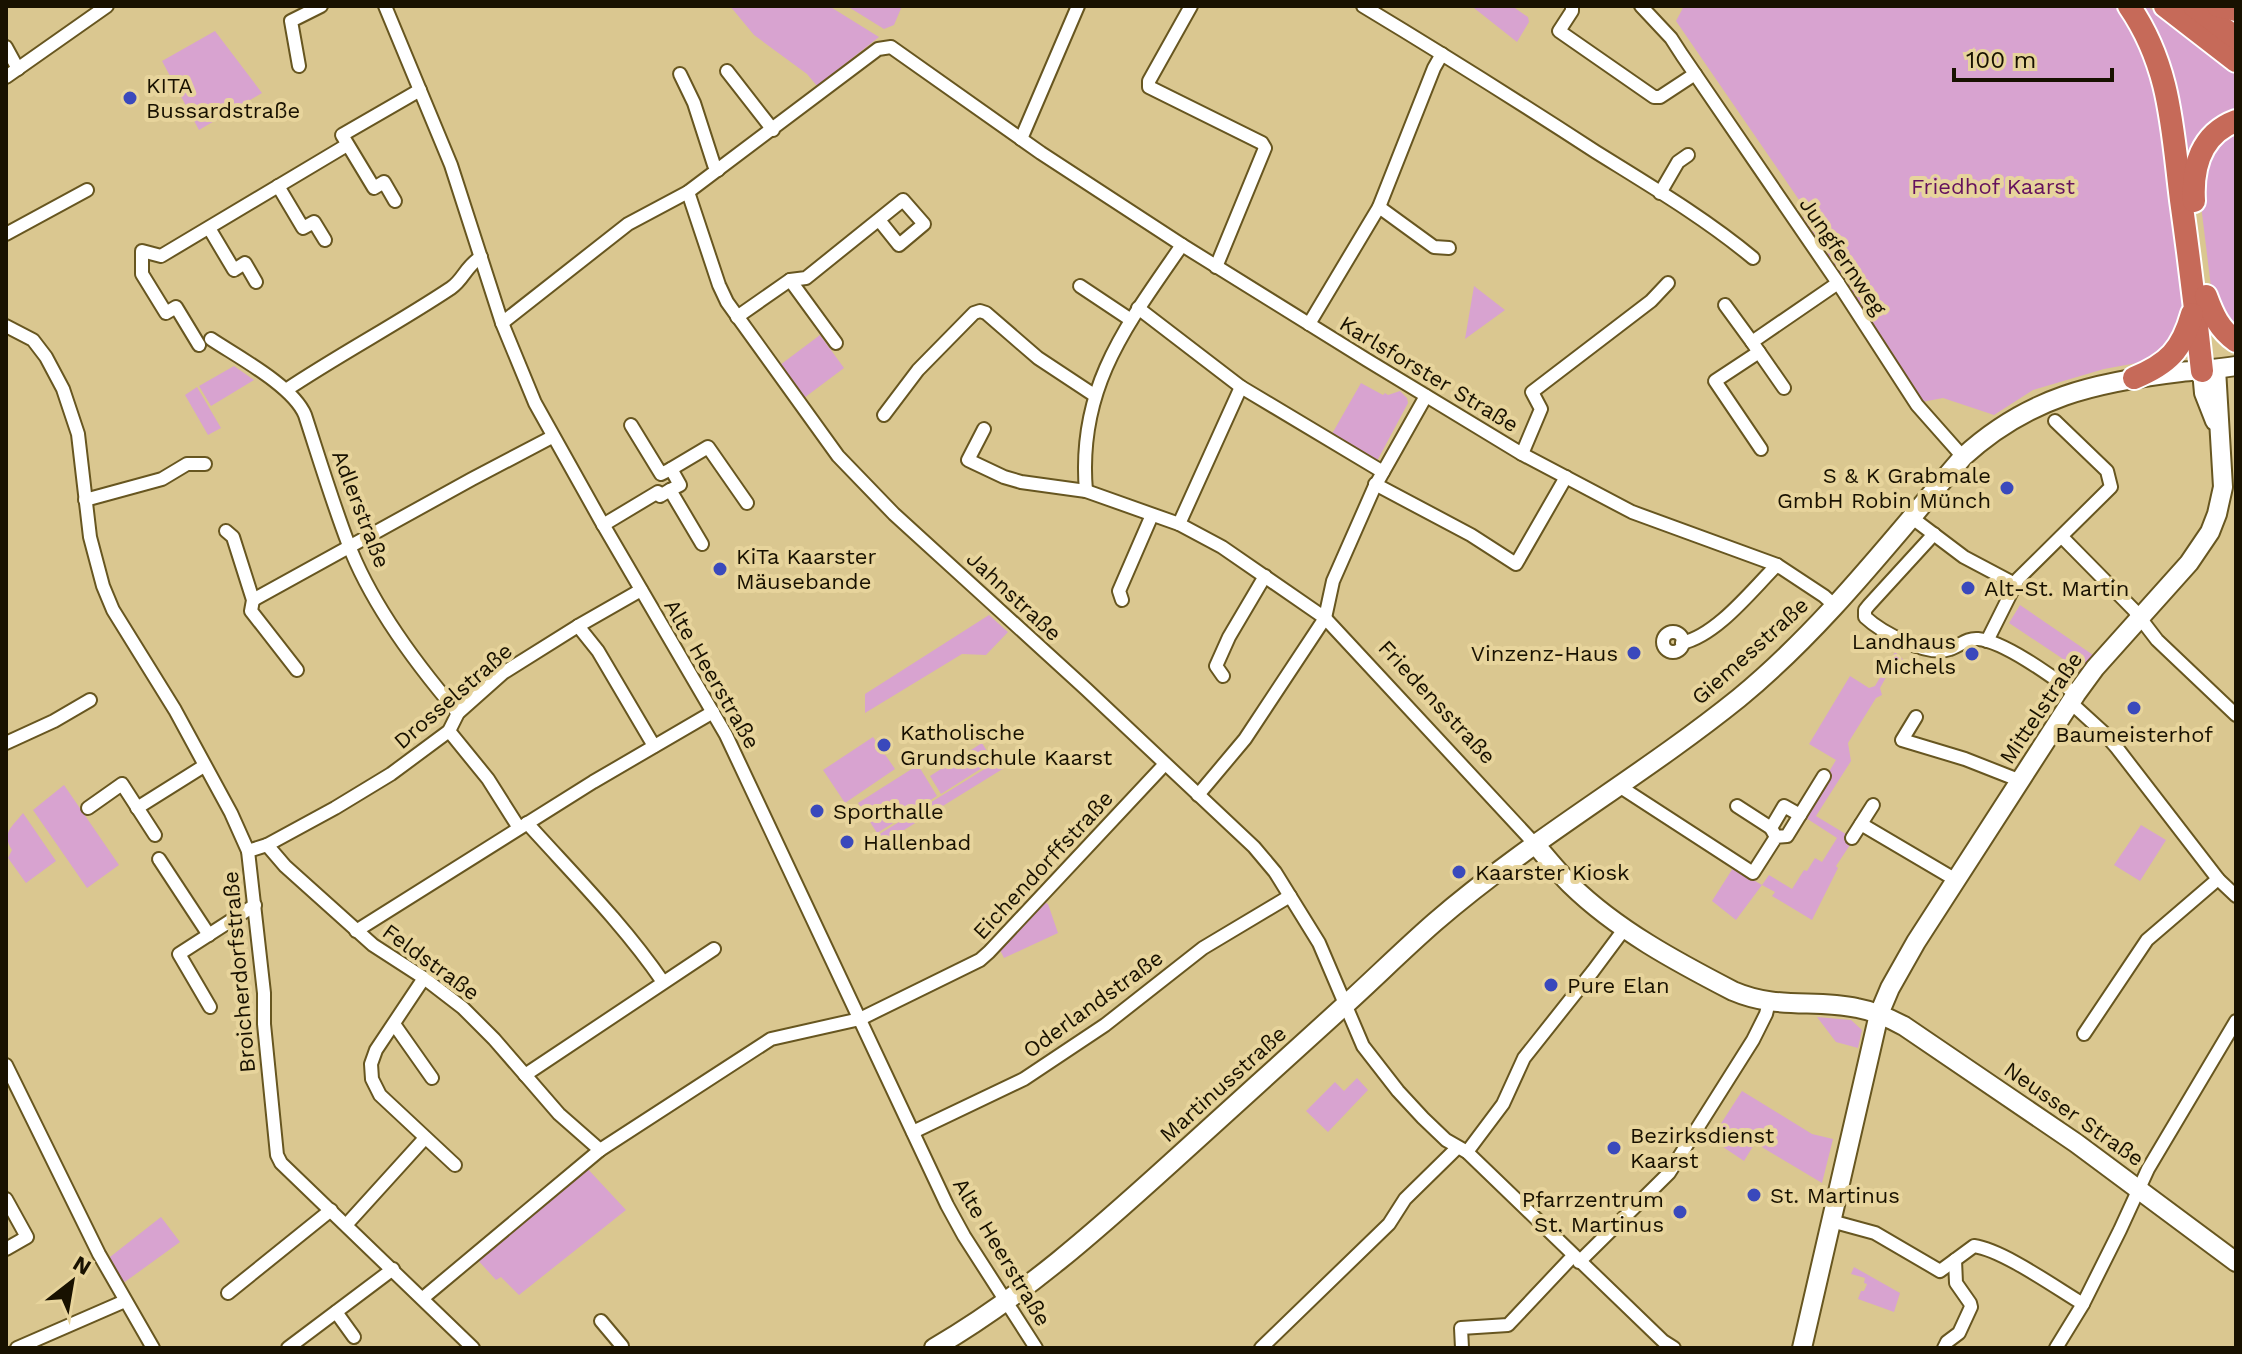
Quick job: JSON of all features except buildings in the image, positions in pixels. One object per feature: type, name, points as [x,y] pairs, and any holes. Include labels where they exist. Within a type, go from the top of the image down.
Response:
[{"type":"highway","points":[[2129,6],[2150,41],[2164,80],[2200,299],[2218,368]]},
{"type":"highway","points":[[2165,6],[2236,61]]},
{"type":"highway","points":[[2194,6],[2236,38]]},
{"type":"highway","points":[[2218,6],[2236,10]]},
{"type":"highway","points":[[2134,378],[2158,367],[2177,350],[2200,299],[2194,170],[2204,145],[2214,134],[2236,121]]},
{"type":"highway","points":[[2200,299],[2217,324],[2236,341]]},
{"type":"main road","name":"Giemesstraße","points":[[1534,843],[1619,786],[1771,671],[1851,589],[1963,457],[2000,427],[2042,403],[2095,386],[2218,368]]},
{"type":"main road","name":"Mittelstraße","points":[[1802,1348],[1879,1014],[1901,967],[2073,698],[2095,668],[2201,547],[2226,502],[2219,431],[2218,368]]},
{"type":"main road","name":"Friedensstraße","points":[[1534,843],[1572,886],[1625,928],[1717,983],[1749,998],[1769,1002],[1832,1005],[1879,1014]]},
{"type":"main road","name":"Martinusstraße","points":[[934,1348],[1006,1302],[1121,1208],[1433,924],[1534,843]]},
{"type":"main road","name":"Neusser Straße","points":[[1879,1014],[1917,1034],[2139,1188],[2236,1262]]},
{"type":"street","points":[[6,77],[107,6]]},
{"type":"street","points":[[299,66],[291,21],[321,6]]},
{"type":"street","name":"Alte Heerstraße","points":[[385,6],[451,165],[522,375],[552,437],[713,712],[751,786],[953,1216],[1036,1348]]},
{"type":"street","points":[[1021,139],[1078,6]]},
{"type":"street","points":[[1191,6],[1149,81],[1149,87],[1262,143],[1265,148],[1216,267]]},
{"type":"street","points":[[1363,6],[1660,193],[1753,258]]},
{"type":"street","points":[[1572,6],[1559,31],[1654,97],[1660,97],[1695,74]]},
{"type":"street","name":"Jungfernweg","points":[[1641,6],[1671,38],[1917,405],[1963,457]]},
{"type":"street","points":[[6,47],[18,69]]},
{"type":"street","name":"Karlsforster Straße","points":[[773,130],[878,49],[891,47],[1021,139],[1216,267],[1522,454],[1654,521],[1777,565],[1835,606]]},
{"type":"street","points":[[1309,324],[1379,207],[1442,54]]},
{"type":"street","points":[[502,323],[628,224],[688,192],[773,130],[727,71]]},
{"type":"street","points":[[680,74],[718,170]]},
{"type":"street","points":[[395,201],[384,182],[374,188],[342,135],[420,90]]},
{"type":"street","points":[[256,282],[245,263],[234,270],[209,228],[347,145]]},
{"type":"street","points":[[1660,193],[1678,162],[1688,155]]},
{"type":"street","points":[[278,186],[303,228],[314,222],[325,240]]},
{"type":"street","points":[[6,234],[87,190]]},
{"type":"street","name":"Jahnstraße","points":[[688,192],[719,285],[737,317],[847,466],[894,514],[1265,858],[1319,943],[1363,1046],[1382,1071],[1423,1118],[1462,1150],[1665,1346]]},
{"type":"street","points":[[1379,207],[1434,247],[1449,248]]},
{"type":"street","points":[[737,317],[790,280],[806,278],[879,220]]},
{"type":"street","name":"Adlerstraße","points":[[209,228],[161,256],[142,251],[142,274],[166,313],[176,307],[205,342],[286,390],[299,402],[349,546],[383,614],[429,680],[458,713]]},
{"type":"street","points":[[1086,491],[1084,464],[1094,395],[1138,308],[1182,245]]},
{"type":"street","points":[[286,390],[454,287],[470,264],[481,257]]},
{"type":"street","points":[[790,280],[836,343]]},
{"type":"street","points":[[1522,454],[1541,409],[1532,392],[1651,301],[1668,283]]},
{"type":"street","points":[[1761,449],[1715,381],[1838,283]]},
{"type":"street","points":[[1080,286],[1131,320]]},
{"type":"street","points":[[1725,305],[1784,388]]},
{"type":"street","points":[[1138,308],[1241,387],[1383,472]]},
{"type":"street","points":[[884,415],[918,370],[974,313],[980,311],[1038,358],[1094,395]]},
{"type":"street","name":"Broicherdorfstraße","points":[[6,326],[33,340],[63,389],[78,434],[90,537],[108,599],[175,710],[248,851],[277,1155],[281,1163],[473,1348]]},
{"type":"street","points":[[1179,524],[1241,387]]},
{"type":"street","points":[[1198,795],[1245,739],[1325,618],[1337,570],[1375,484],[1426,396]]},
{"type":"street","points":[[1987,641],[2015,584],[2111,487],[2107,471],[2055,421]]},
{"type":"street","points":[[603,525],[680,485],[666,472],[631,425]]},
{"type":"street","name":"Friedensstraße","points":[[984,429],[968,460],[1021,482],[1086,491],[1179,524],[1222,547],[1325,618],[1534,843]]},
{"type":"street","points":[[253,600],[552,437]]},
{"type":"street","points":[[702,544],[664,491],[651,480],[708,447],[747,503]]},
{"type":"street","points":[[85,500],[162,479],[187,464],[205,464]]},
{"type":"street","points":[[1375,484],[1471,535],[1516,564],[1566,477]]},
{"type":"street","points":[[1122,600],[1119,591],[1152,515]]},
{"type":"street","points":[[1911,517],[1964,557],[2015,584]]},
{"type":"street","points":[[226,531],[233,537],[253,600],[251,611],[297,670]]},
{"type":"street","points":[[1934,534],[1869,605],[1864,613],[1867,620],[1905,642],[1946,651],[1969,639],[1987,641],[2042,670],[2073,698],[2117,748],[2218,879],[2236,896]]},
{"type":"street","points":[[2062,537],[2140,618],[2157,640],[2236,715]]},
{"type":"street","points":[[1682,643],[1698,639],[1777,565]]},
{"type":"street","points":[[1223,676],[1216,666],[1265,576]]},
{"type":"street","points":[[1851,589],[1869,605]]},
{"type":"street","name":"Drosselstraße","points":[[248,851],[267,845],[391,774],[449,731],[458,713],[503,673],[641,590]]},
{"type":"street","points":[[578,626],[598,651],[654,746]]},
{"type":"street","points":[[6,743],[90,700]]},
{"type":"street","points":[[356,931],[713,712]]},
{"type":"street","points":[[1916,717],[1902,740],[1965,759],[2021,781]]},
{"type":"street","points":[[449,731],[523,826],[615,921],[663,982]]},
{"type":"street","name":"Eichendorffstraße","points":[[423,1298],[600,1150],[771,1039],[860,1019],[971,965],[989,952],[1165,764]]},
{"type":"street","points":[[137,808],[204,766]]},
{"type":"street","points":[[1619,786],[1753,873],[1784,806],[1800,815],[1824,776]]},
{"type":"street","points":[[88,808],[122,784],[155,835]]},
{"type":"street","points":[[1852,838],[1873,805]]},
{"type":"street","points":[[1737,806],[1774,832]]},
{"type":"street","points":[[1861,824],[1956,880]]},
{"type":"street","name":"Feldstraße","points":[[267,845],[285,866],[356,931],[455,1001],[481,1025],[559,1114],[600,1150]]},
{"type":"street","points":[[159,859],[209,935]]},
{"type":"street","points":[[2084,1034],[2147,940],[2218,879]]},
{"type":"street","name":"Oderlandstraße","points":[[913,1132],[1024,1079],[1105,1025],[1203,948],[1290,896]]},
{"type":"street","points":[[210,1007],[179,954],[255,905]]},
{"type":"street","points":[[1261,1348],[1389,1224],[1405,1199],[1462,1150],[1503,1104],[1524,1058],[1625,928]]},
{"type":"street","points":[[525,1075],[714,949]]},
{"type":"street","points":[[424,978],[376,1050],[371,1068],[373,1085],[455,1165]]},
{"type":"street","points":[[1462,1348],[1461,1328],[1508,1325],[1669,1173],[1753,1040],[1769,1002]]},
{"type":"street","points":[[2056,1348],[2083,1304],[2148,1169],[2236,1021]]},
{"type":"street","points":[[394,1024],[432,1078]]},
{"type":"street","points":[[6,1065],[99,1254],[153,1348]]},
{"type":"street","points":[[347,1224],[425,1138]]},
{"type":"street","points":[[6,1199],[27,1237],[6,1249]]},
{"type":"street","points":[[228,1293],[331,1210]]},
{"type":"street","points":[[1831,1221],[1875,1233],[1940,1271],[1968,1248],[1982,1247],[2083,1304]]},
{"type":"street","points":[[1944,1348],[1959,1333],[1971,1307],[1956,1283],[1955,1260]]},
{"type":"street","points":[[289,1348],[393,1269]]},
{"type":"street","points":[[17,1348],[125,1301]]},
{"type":"street","points":[[336,1312],[354,1337]]},
{"type":"street","points":[[601,1321],[622,1346],[620,1348]]},
{"type":"green space","points":[[730,6],[829,6],[879,37],[817,86],[807,74],[754,35]]},
{"type":"green space","points":[[847,6],[902,6],[894,25],[884,29]]},
{"type":"green space","points":[[1468,6],[1512,6],[1528,17],[1529,22],[1517,42]]},
{"type":"green space","name":"Friedhof Kaarst","points":[[1684,6],[2120,6],[2158,81],[2185,307],[2173,343],[2158,355],[2137,363],[2104,369],[2033,390],[1994,415],[1943,398],[1922,402],[1802,218],[1808,213],[1676,21]]},
{"type":"green space","points":[[2137,6],[2147,6],[2236,75],[2236,113],[2187,179]]},
{"type":"green space","points":[[215,31],[262,93],[199,130],[162,61]]},
{"type":"green space","points":[[2236,128],[2236,335],[2211,287],[2200,197],[2208,152]]},
{"type":"green space","points":[[1474,286],[1505,310],[1465,339]]},
{"type":"green space","points":[[820,335],[844,368],[804,398],[780,365]]},
{"type":"green space","points":[[234,366],[254,380],[211,406],[199,386]]},
{"type":"green space","points":[[1361,383],[1383,395],[1400,391],[1408,403],[1376,463],[1329,439]]},
{"type":"green space","points":[[197,387],[221,428],[208,435],[185,395]]},
{"type":"green space","points":[[2020,605],[2096,657],[2084,673],[2009,623]]},
{"type":"green space","points":[[989,615],[1008,632],[986,655],[962,654],[865,713],[865,694]]},
{"type":"green space","points":[[1895,652],[1904,660],[1893,665],[1880,688],[1882,695],[1876,698],[1848,743],[1851,761],[1816,816],[1854,839],[1836,866],[1838,868],[1812,920],[1772,896],[1775,892],[1762,885],[1769,875],[1792,889],[1815,858],[1822,862],[1837,838],[1806,818],[1805,812],[1836,760],[1809,744],[1850,676],[1869,688],[1875,686]]},
{"type":"green space","points":[[873,737],[895,769],[845,803],[823,770]]},
{"type":"green space","points":[[982,743],[993,761],[941,794],[930,776]]},
{"type":"green space","points":[[1017,749],[1022,757],[883,843],[878,835]]},
{"type":"green space","points":[[918,765],[937,796],[877,833],[858,803]]},
{"type":"green space","points":[[64,785],[119,865],[87,888],[33,810]]},
{"type":"green space","points":[[23,813],[56,861],[26,883],[8,858],[12,850],[8,835]]},
{"type":"green space","points":[[2141,825],[2166,840],[2140,881],[2114,865]]},
{"type":"green space","points":[[1733,868],[1762,885],[1736,920],[1712,901]]},
{"type":"green space","points":[[1044,902],[1048,904],[1058,933],[1004,958],[1000,950]]},
{"type":"green space","points":[[1817,1017],[1851,1020],[1862,1030],[1858,1048],[1836,1042]]},
{"type":"green space","points":[[1357,1078],[1368,1090],[1328,1132],[1306,1111],[1335,1082],[1344,1091]]},
{"type":"green space","points":[[1742,1091],[1812,1134],[1833,1139],[1822,1183],[1755,1143],[1744,1161],[1711,1139]]},
{"type":"green space","points":[[585,1166],[626,1210],[519,1295],[501,1277],[496,1280],[475,1257]]},
{"type":"green space","points":[[161,1217],[180,1242],[122,1284],[110,1257]]},
{"type":"green space","points":[[1854,1267],[1900,1293],[1894,1312],[1858,1299],[1867,1284],[1864,1283],[1865,1278],[1851,1274]]},
{"type":"place","name":"KITA Bussardstraße","points":[[130,98]]},
{"type":"place","name":"S & K Grabmale GmbH Robin Münch","points":[[2007,488]]},
{"type":"place","name":"KiTa Kaarster Mäusebande","points":[[720,569]]},
{"type":"place","name":"Alt-St. Martin","points":[[1968,588]]},
{"type":"place","name":"Vinzenz-Haus","points":[[1634,653]]},
{"type":"place","name":"Landhaus Michels","points":[[1972,654]]},
{"type":"place","name":"Baumeisterhof","points":[[2134,708]]},
{"type":"place","name":"Katholische Grundschule Kaarst","points":[[884,745]]},
{"type":"place","name":"Sporthalle","points":[[817,811]]},
{"type":"place","name":"Hallenbad","points":[[847,842]]},
{"type":"place","name":"Kaarster Kiosk","points":[[1459,872]]},
{"type":"place","name":"Pure Elan","points":[[1551,985]]},
{"type":"place","name":"Bezirksdienst Kaarst","points":[[1614,1148]]},
{"type":"place","name":"St. Martinus","points":[[1754,1195]]},
{"type":"place","name":"Pfarrzentrum St. Martinus","points":[[1680,1212]]}]
